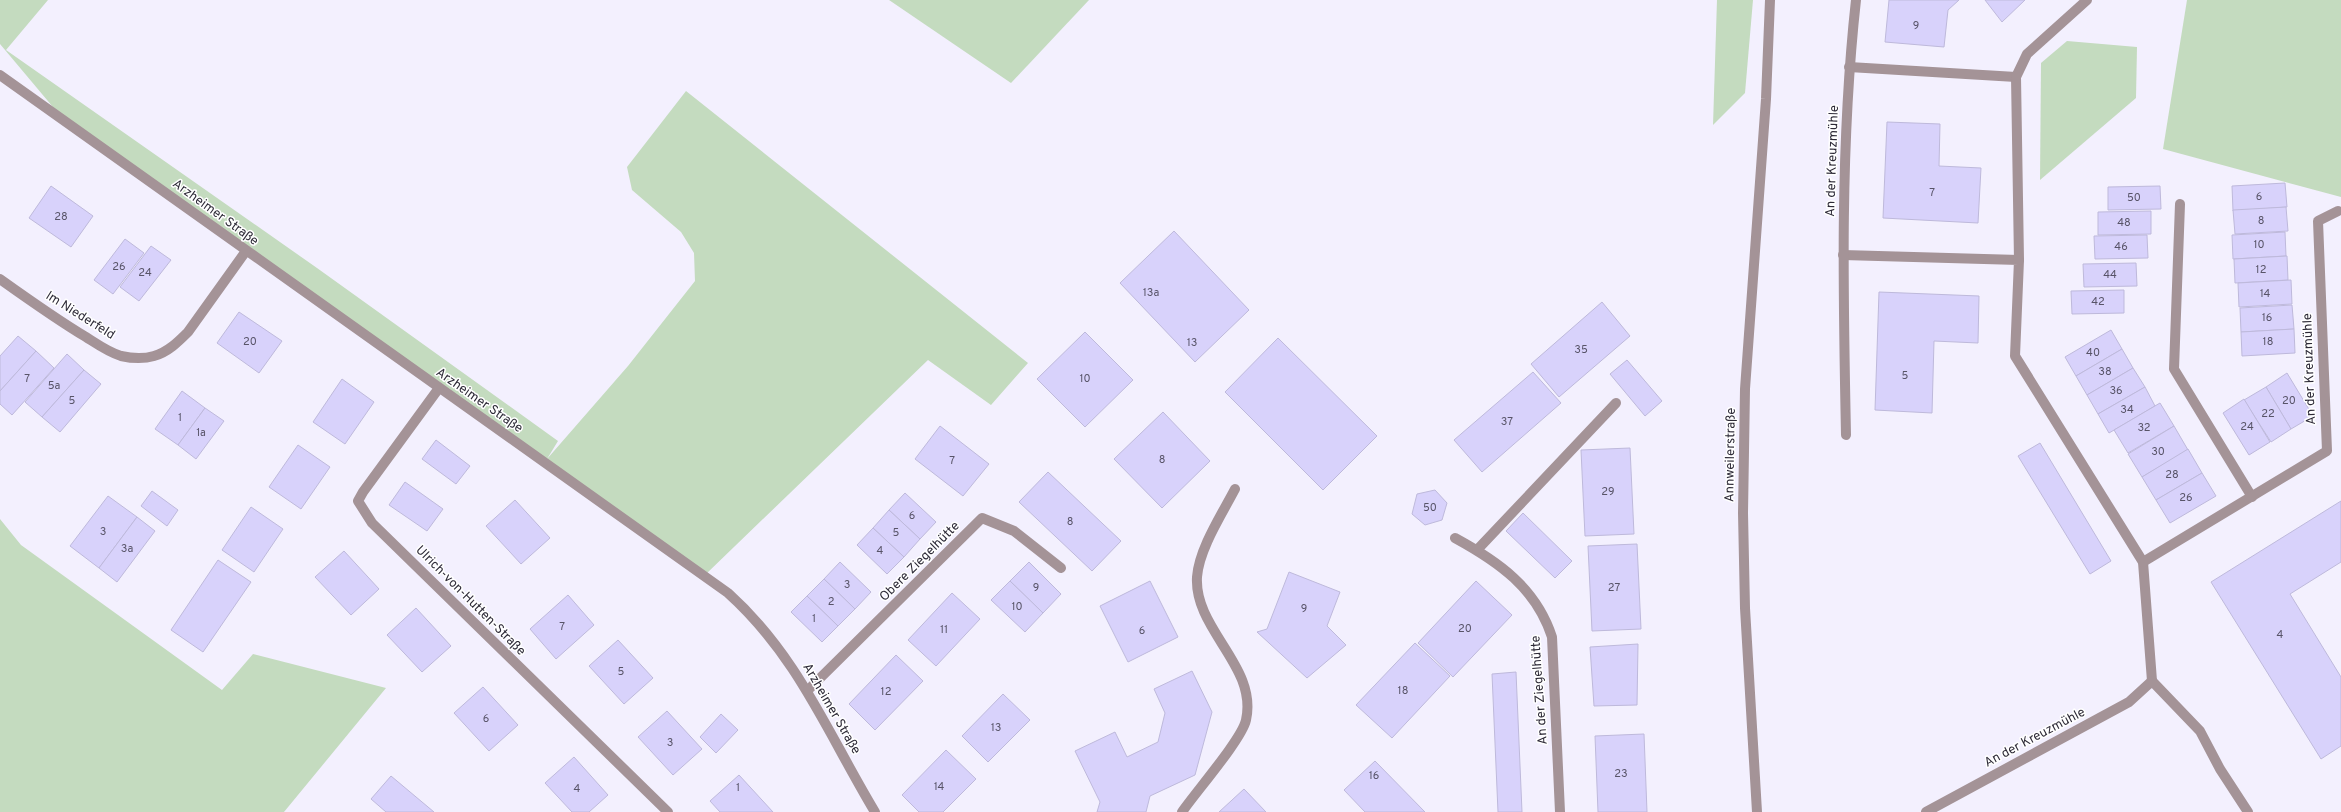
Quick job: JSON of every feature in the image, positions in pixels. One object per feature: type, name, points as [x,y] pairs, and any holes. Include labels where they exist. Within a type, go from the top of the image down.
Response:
[{"type":"street","name":"Annweilerstraße","points":[[1757,812],[1745,608],[1743,513],[1748,332],[1766,99],[1770,0]]},
{"type":"street","name":"An der Kreuzmühle","points":[[1846,435],[1843,255],[1849,68],[1856,0]]},
{"type":"street","points":[[2087,0],[2027,54],[2016,77],[2019,260],[2015,356],[2142,562],[2152,681],[2200,731],[2220,769],[2248,812]]},
{"type":"street","points":[[1849,68],[2016,77]]},
{"type":"street","name":"Arzheimer Straße","points":[[0,75],[439,388],[705,575],[728,593],[748,611],[778,647],[808,690],[875,812]]},
{"type":"street","points":[[2180,204],[2174,369],[2252,497]]},
{"type":"street","name":"An der Kreuzmühle","points":[[2142,562],[2327,451],[2318,221],[2338,211]]},
{"type":"street","name":"Im Niederfeld","points":[[0,279],[67,326],[104,349],[120,356],[138,358],[153,356],[167,350],[179,341],[188,332],[246,251]]},
{"type":"street","points":[[1843,255],[2019,260]]},
{"type":"street","name":"Ulrich-von-Hutten-Straße","points":[[439,388],[363,492],[358,502],[372,522],[668,812]]},
{"type":"street","points":[[1477,550],[1616,403]]},
{"type":"street","points":[[1182,812],[1228,750],[1246,722],[1247,705],[1245,689],[1236,668],[1206,613],[1199,595],[1197,578],[1199,563],[1235,489]]},
{"type":"street","name":"Obere Ziegelhütte","points":[[808,690],[982,518],[1014,532],[1061,568]]},
{"type":"street","name":"An der Ziegelhütte","points":[[1455,538],[1477,550],[1525,587],[1539,604],[1550,632],[1560,812]]},
{"type":"street","name":"An der Kreuzmühle","points":[[1926,812],[2129,702],[2152,681]]},
{"type":"green space","points":[[0,0],[48,0],[6,50],[317,268],[558,441],[547,459],[628,366],[695,281],[694,253],[681,232],[632,190],[627,167],[686,91],[1028,363],[991,405],[928,360],[705,575],[63,119],[0,44]]},
{"type":"green space","points":[[889,0],[1089,0],[1011,83]]},
{"type":"green space","points":[[1717,0],[1753,0],[1745,93],[1713,125]]},
{"type":"green space","points":[[2187,0],[2341,0],[2341,197],[2163,149]]},
{"type":"green space","points":[[2067,41],[2137,47],[2136,98],[2040,180],[2041,63]]},
{"type":"green space","points":[[0,519],[21,545],[222,690],[253,654],[386,688],[284,812],[0,812]]},
{"type":"building","points":[[1889,0],[1959,0],[1948,10],[1944,47],[1885,42]]},
{"type":"building","points":[[1985,0],[2025,0],[2002,22]]},
{"type":"building","points":[[1887,122],[1940,124],[1939,166],[1981,168],[1978,223],[1883,218]]},
{"type":"building","points":[[2285,183],[2287,207],[2233,211],[2232,186]]},
{"type":"building","points":[[51,186],[93,216],[71,247],[29,218]]},
{"type":"building","points":[[2160,186],[2161,209],[2108,210],[2108,187]]},
{"type":"building","points":[[2286,207],[2288,231],[2235,234],[2233,210]]},
{"type":"building","points":[[2151,211],[2151,234],[2098,235],[2098,212]]},
{"type":"building","points":[[1174,231],[1249,310],[1195,362],[1120,283]]},
{"type":"building","points":[[2285,232],[2286,256],[2233,259],[2232,235]]},
{"type":"building","points":[[2147,235],[2148,258],[2095,259],[2094,236]]},
{"type":"building","points":[[125,239],[144,253],[113,294],[94,280]]},
{"type":"building","points":[[151,246],[171,260],[139,301],[120,287]]},
{"type":"building","points":[[2287,256],[2288,280],[2235,283],[2234,259]]},
{"type":"building","points":[[2136,263],[2137,286],[2084,287],[2083,264]]},
{"type":"building","points":[[2291,280],[2292,304],[2239,307],[2238,283]]},
{"type":"building","points":[[2124,290],[2124,313],[2072,314],[2071,291]]},
{"type":"building","points":[[1879,292],[1979,296],[1978,343],[1934,341],[1932,413],[1875,410]]},
{"type":"building","points":[[1602,302],[1630,336],[1559,397],[1531,364]]},
{"type":"building","points":[[2292,305],[2294,329],[2241,332],[2240,308]]},
{"type":"building","points":[[239,312],[282,341],[259,373],[217,343]]},
{"type":"building","points":[[2294,329],[2295,353],[2242,356],[2241,332]]},
{"type":"building","points":[[2111,330],[2122,349],[2076,376],[2065,357]]},
{"type":"building","points":[[1085,332],[1133,380],[1085,427],[1037,379]]},
{"type":"building","points":[[18,336],[36,351],[0,391],[0,356]]},
{"type":"building","points":[[1278,338],[1377,436],[1323,490],[1225,392]]},
{"type":"building","points":[[2122,349],[2133,368],[2087,395],[2076,376]]},
{"type":"building","points":[[36,351],[54,368],[12,415],[0,404],[0,391]]},
{"type":"building","points":[[67,354],[84,370],[42,417],[25,402]]},
{"type":"building","points":[[1627,360],[1662,401],[1645,416],[1610,374]]},
{"type":"building","points":[[2133,368],[2145,387],[2098,414],[2087,395]]},
{"type":"building","points":[[84,370],[101,384],[60,432],[42,417]]},
{"type":"building","points":[[1533,372],[1561,403],[1482,472],[1454,440]]},
{"type":"building","points":[[2287,373],[2313,416],[2291,429],[2266,387]]},
{"type":"building","points":[[342,379],[374,402],[345,444],[313,422]]},
{"type":"building","points":[[2145,387],[2155,406],[2109,433],[2098,414]]},
{"type":"building","points":[[2266,387],[2291,429],[2271,442],[2244,400]]},
{"type":"building","points":[[182,391],[205,408],[178,445],[155,429]]},
{"type":"building","points":[[2244,399],[2270,442],[2249,455],[2223,413]]},
{"type":"building","points":[[2160,403],[2174,426],[2128,453],[2114,430]]},
{"type":"building","points":[[205,408],[224,421],[196,459],[178,445]]},
{"type":"building","points":[[1163,412],[1210,461],[1162,508],[1114,459]]},
{"type":"building","points":[[940,426],[989,464],[963,496],[915,459]]},
{"type":"building","points":[[2174,426],[2188,450],[2142,477],[2128,454]]},
{"type":"building","points":[[436,440],[470,466],[456,484],[422,459]]},
{"type":"building","points":[[2040,443],[2111,561],[2090,574],[2018,456]]},
{"type":"building","points":[[298,445],[330,467],[301,509],[269,487]]},
{"type":"building","points":[[1630,448],[1634,534],[1585,536],[1581,450]]},
{"type":"building","points":[[2188,449],[2202,473],[2156,500],[2142,477]]},
{"type":"building","points":[[1048,472],[1121,541],[1092,571],[1019,502]]},
{"type":"building","points":[[2202,473],[2216,496],[2170,523],[2156,500]]},
{"type":"building","points":[[405,482],[443,509],[427,531],[389,505]]},
{"type":"building","points":[[1435,490],[1447,503],[1442,520],[1425,525],[1412,514],[1417,494]]},
{"type":"building","points":[[152,491],[178,510],[167,526],[141,506]]},
{"type":"building","points":[[905,493],[936,522],[920,539],[889,510]]},
{"type":"building","points":[[108,496],[137,517],[99,568],[70,546]]},
{"type":"building","points":[[515,500],[550,538],[521,564],[486,526]]},
{"type":"building","points":[[2341,501],[2341,562],[2290,594],[2341,677],[2341,746],[2321,759],[2211,582]]},
{"type":"building","points":[[251,507],[283,529],[254,572],[222,550]]},
{"type":"building","points":[[889,510],[920,539],[904,557],[873,528]]},
{"type":"building","points":[[1523,513],[1572,561],[1555,578],[1506,531]]},
{"type":"building","points":[[137,517],[155,531],[117,582],[99,568]]},
{"type":"building","points":[[873,528],[904,557],[887,574],[857,545]]},
{"type":"building","points":[[1637,544],[1641,629],[1592,631],[1588,546]]},
{"type":"building","points":[[344,551],[379,589],[351,615],[315,577]]},
{"type":"building","points":[[218,560],[251,582],[203,652],[171,630]]},
{"type":"building","points":[[840,562],[871,592],[855,609],[824,579]]},
{"type":"building","points":[[1029,562],[1061,594],[1043,613],[1010,581]]},
{"type":"building","points":[[1289,572],[1340,592],[1327,626],[1346,645],[1307,678],[1257,632],[1267,629]]},
{"type":"building","points":[[824,579],[855,609],[838,626],[807,596]]},
{"type":"building","points":[[1010,581],[1043,613],[1025,632],[991,600]]},
{"type":"building","points":[[1150,581],[1178,637],[1128,662],[1100,606]]},
{"type":"building","points":[[1476,581],[1512,615],[1453,677],[1418,643]]},
{"type":"building","points":[[952,593],[980,619],[936,666],[908,640]]},
{"type":"building","points":[[568,595],[594,625],[556,659],[530,629]]},
{"type":"building","points":[[807,596],[838,626],[822,642],[791,612]]},
{"type":"building","points":[[416,608],[451,646],[422,672],[387,635]]},
{"type":"building","points":[[618,640],[653,678],[624,704],[589,666]]},
{"type":"building","points":[[1415,643],[1450,676],[1392,738],[1356,705]]},
{"type":"building","points":[[1638,644],[1637,705],[1594,706],[1590,647]]},
{"type":"building","points":[[896,655],[923,681],[875,730],[849,704]]},
{"type":"building","points":[[1192,671],[1212,712],[1195,775],[1150,796],[1146,812],[1097,812],[1100,802],[1075,751],[1115,732],[1127,757],[1158,742],[1165,713],[1154,689]]},
{"type":"building","points":[[1516,672],[1522,812],[1498,812],[1492,674]]},
{"type":"building","points":[[483,687],[518,725],[489,751],[454,713]]},
{"type":"building","points":[[1003,694],[1030,720],[988,762],[962,736]]},
{"type":"building","points":[[667,711],[702,749],[673,775],[638,737]]},
{"type":"building","points":[[721,714],[738,730],[716,753],[700,737]]},
{"type":"building","points":[[1644,734],[1647,812],[1598,812],[1595,736]]},
{"type":"building","points":[[946,750],[976,779],[943,812],[919,812],[902,795]]},
{"type":"building","points":[[574,757],[608,795],[589,812],[572,812],[545,783]]},
{"type":"building","points":[[1375,761],[1425,812],[1365,812],[1344,790]]},
{"type":"building","points":[[739,775],[773,812],[720,812],[710,801]]},
{"type":"building","points":[[391,776],[434,812],[386,812],[371,799]]},
{"type":"building","points":[[1244,789],[1266,812],[1219,812]]}]
